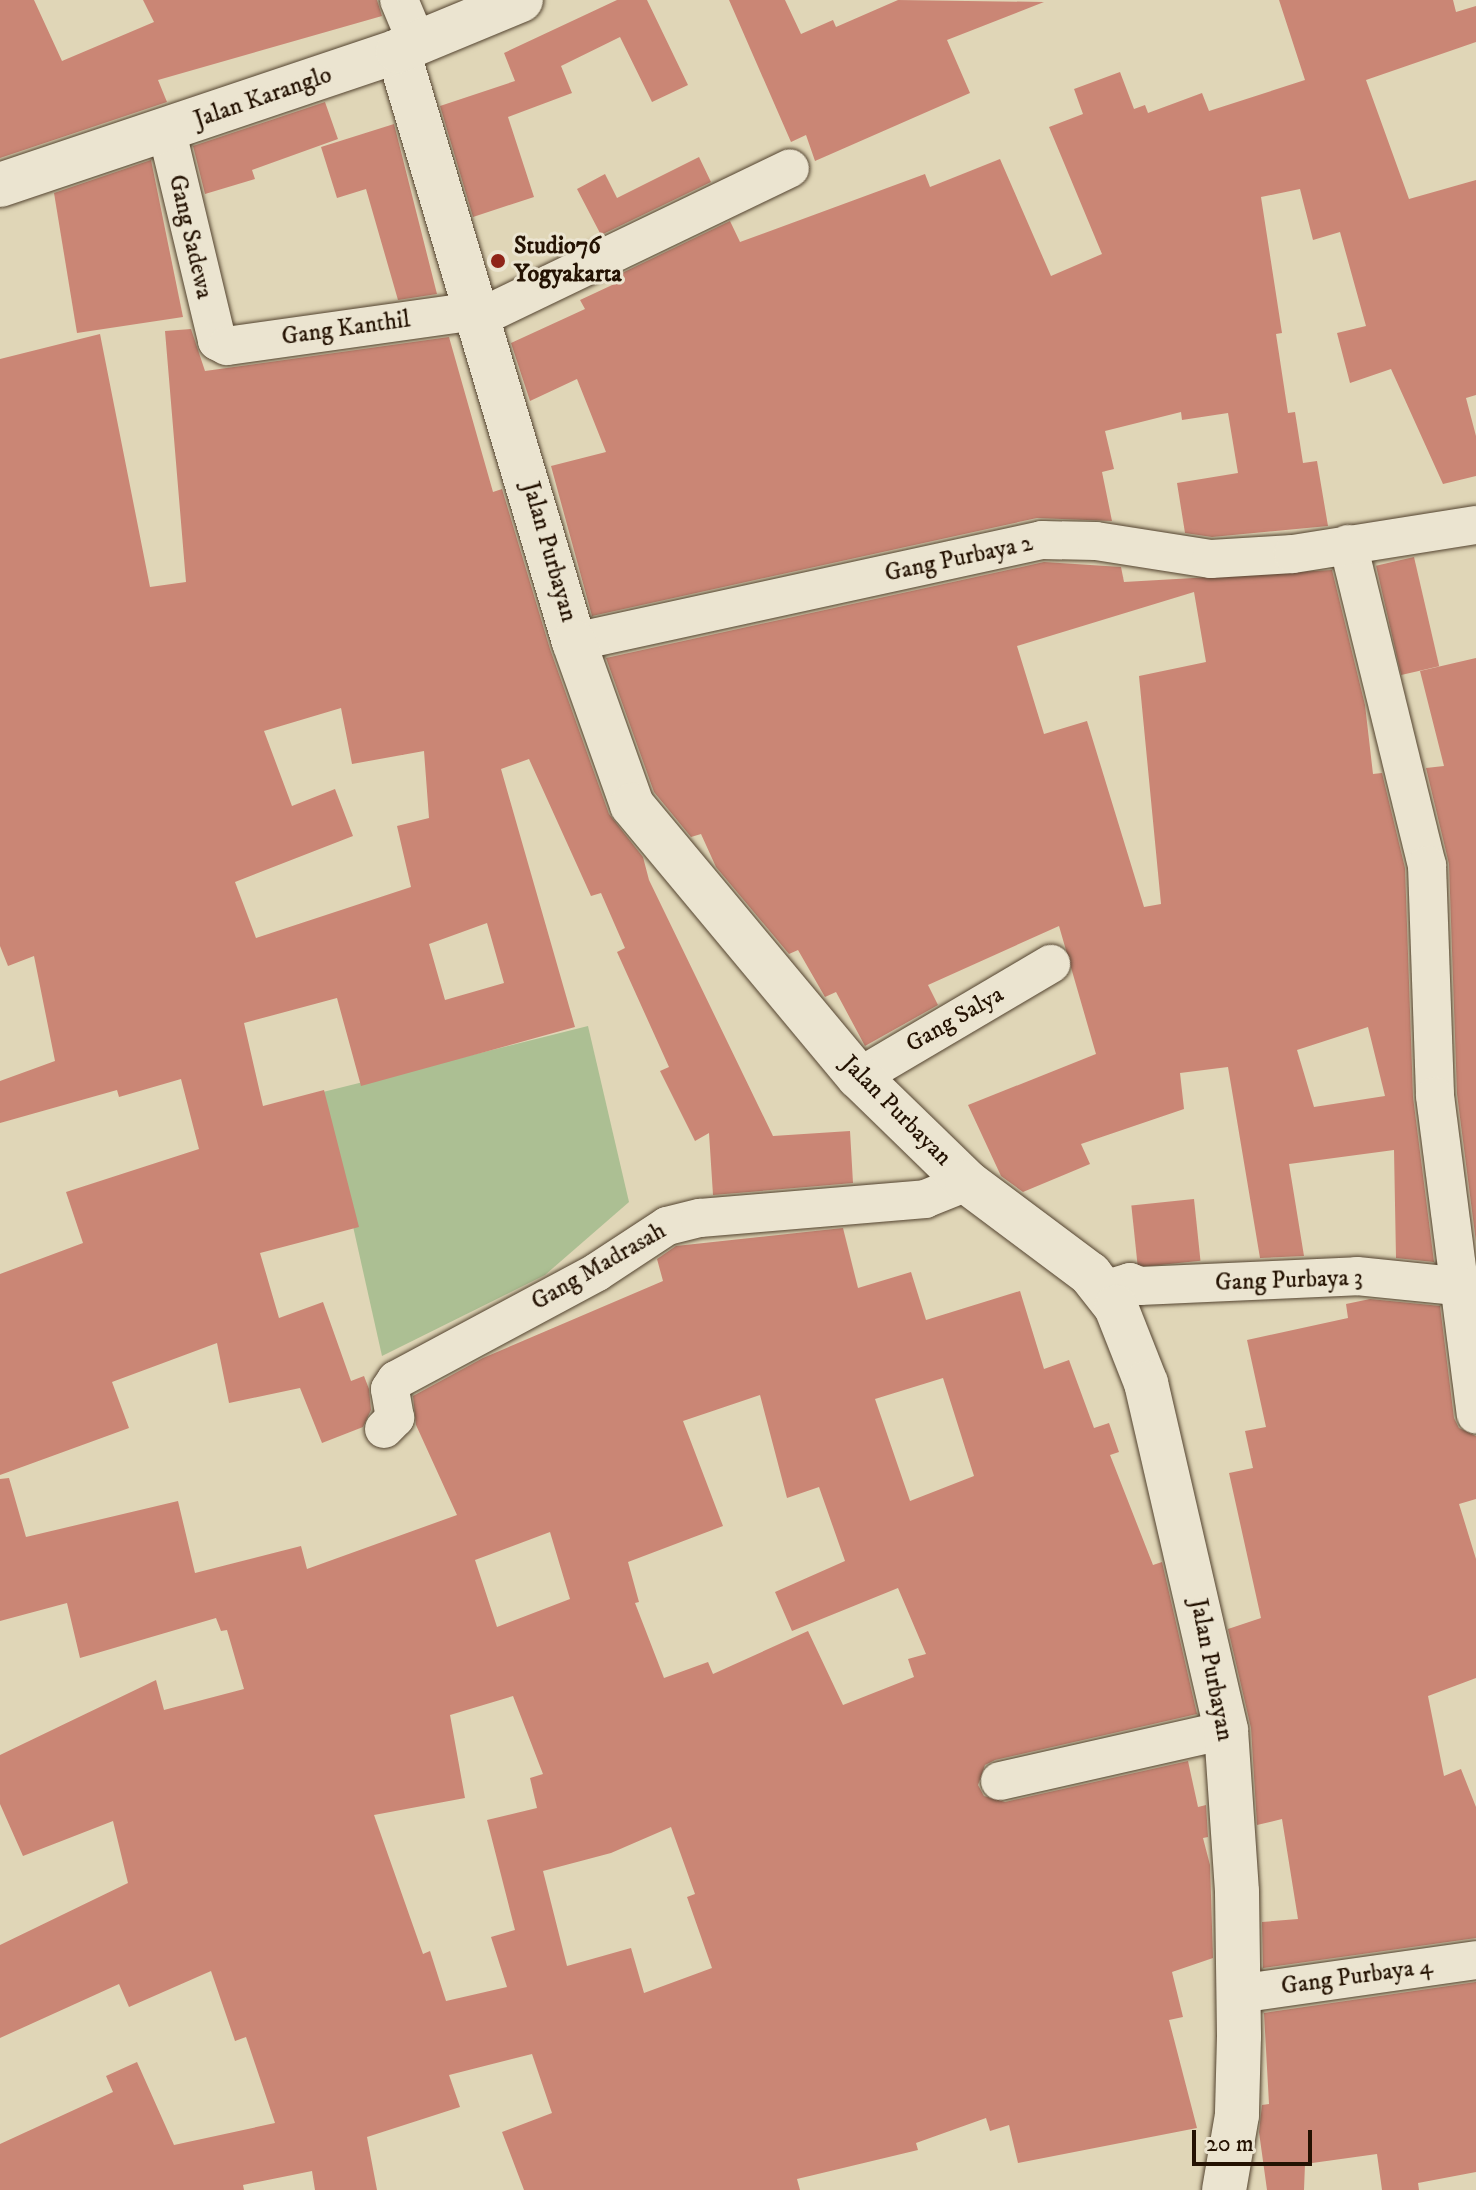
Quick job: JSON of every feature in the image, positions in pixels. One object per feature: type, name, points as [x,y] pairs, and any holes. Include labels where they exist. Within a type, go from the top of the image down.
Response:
[{"type":"street","points":[[399,0],[408,47]]},
{"type":"street","name":"Jalan Karanglo","points":[[0,185],[167,132],[408,47],[521,0]]},
{"type":"street","name":"Jalan Purbayan","points":[[408,47],[477,315],[574,642],[632,805],[645,827],[859,1077],[967,1182],[1090,1274],[1104,1290],[1146,1383],[1226,1730],[1238,1994],[1237,2115],[1224,2190]]},
{"type":"street","name":"Gang Sadewa","points":[[167,132],[217,341]]},
{"type":"street","name":"Gang Kanthil","points":[[217,341],[227,346],[477,315],[790,168]]},
{"type":"street","name":"Gang Purbaya 2","points":[[574,642],[1042,540],[1096,541],[1211,559],[1293,554],[1476,525]]},
{"type":"street","points":[[1348,544],[1427,865],[1435,1096],[1467,1288],[1476,1414]]},
{"type":"street","name":"Gang Salya","points":[[859,1077],[1051,964]]},
{"type":"street","name":"Gang Madrasah","points":[[384,1429],[395,1418],[390,1389],[396,1380],[597,1272],[667,1226],[700,1218],[925,1199],[967,1182]]},
{"type":"street","name":"Gang Purbaya 3","points":[[1104,1290],[1130,1282],[1140,1286],[1357,1276],[1467,1288]]},
{"type":"street","points":[[1000,1781],[1226,1730]]},
{"type":"street","name":"Gang Purbaya 4","points":[[1238,1994],[1476,1960]]},
{"type":"green space","points":[[588,1026],[629,1202],[545,1275],[382,1356],[323,1092]]},
{"type":"building","points":[[0,0],[34,0],[62,61],[154,22],[143,0],[377,0],[382,16],[158,80],[167,102],[0,158]]},
{"type":"building","points":[[617,0],[647,0],[688,85],[652,102],[620,37],[561,66],[572,93],[508,117],[534,197],[473,217],[440,106],[515,81],[504,53]]},
{"type":"building","points":[[729,0],[785,0],[801,34],[833,20],[836,27],[898,0],[1044,2],[947,40],[970,93],[815,161],[806,135],[791,142]]},
{"type":"building","points":[[1279,0],[1453,0],[1456,12],[1476,6],[1476,42],[1366,80],[1409,199],[1476,180],[1476,395],[1466,398],[1476,436],[1476,476],[1443,484],[1391,369],[1350,383],[1337,333],[1366,326],[1340,232],[1313,240],[1300,189],[1261,197],[1282,333],[1276,334],[1288,413],[1295,412],[1303,463],[1317,461],[1328,526],[1212,537],[1185,533],[1177,483],[1238,473],[1228,413],[1182,420],[1181,412],[1105,431],[1114,469],[1102,472],[1112,521],[1037,518],[592,616],[551,466],[606,452],[577,379],[530,401],[511,343],[585,309],[580,300],[625,279],[622,273],[730,221],[740,242],[925,174],[930,187],[1000,159],[1051,276],[1102,254],[1049,127],[1083,114],[1074,89],[1120,72],[1134,109],[1145,105],[1148,113],[1202,93],[1209,111],[1305,80]]},
{"type":"building","points":[[325,102],[338,139],[252,170],[255,179],[205,194],[193,146]]},
{"type":"building","points":[[394,124],[437,294],[398,300],[366,189],[337,198],[321,147]]},
{"type":"building","points":[[699,157],[711,182],[601,235],[577,189],[605,174],[617,198]]},
{"type":"building","points":[[151,160],[183,317],[77,333],[54,193]]},
{"type":"building","points":[[191,329],[205,371],[449,337],[493,492],[502,489],[550,649],[609,814],[643,857],[649,880],[773,1136],[850,1131],[853,1183],[713,1195],[709,1133],[695,1141],[660,1071],[669,1067],[617,952],[625,948],[601,893],[591,896],[529,759],[501,769],[575,1027],[361,1086],[337,998],[244,1023],[263,1106],[324,1090],[359,1227],[260,1253],[279,1318],[323,1302],[351,1381],[364,1376],[369,1389],[371,1410],[363,1427],[322,1443],[300,1388],[229,1403],[217,1343],[112,1382],[129,1428],[0,1475],[0,1274],[83,1243],[66,1192],[199,1149],[181,1079],[119,1097],[117,1090],[0,1123],[0,1081],[55,1061],[34,956],[8,966],[0,946],[0,359],[100,334],[150,587],[186,582],[165,331]],"holes":[[[341,708],[352,764],[424,751],[429,818],[397,826],[411,887],[256,938],[235,882],[353,836],[335,789],[292,806],[264,731]],[[487,923],[504,983],[445,1000],[429,944]]]},
{"type":"building","points":[[1414,557],[1439,666],[1401,675],[1376,566]]},
{"type":"building","points":[[1044,562],[1121,567],[1124,582],[1332,570],[1365,705],[1373,774],[1382,773],[1405,868],[1413,1097],[1434,1262],[1396,1258],[1394,1150],[1289,1164],[1304,1256],[1260,1258],[1228,1067],[1180,1073],[1184,1109],[1081,1144],[1090,1164],[1023,1192],[1001,1176],[968,1105],[1096,1054],[1059,926],[928,985],[938,1005],[865,1046],[836,992],[825,997],[798,950],[789,954],[716,867],[701,834],[691,837],[654,792],[606,658]],"holes":[[[1194,592],[1206,662],[1139,676],[1161,904],[1144,907],[1087,721],[1044,734],[1017,646]],[[1368,1027],[1385,1096],[1314,1107],[1297,1050]]]},
{"type":"building","points":[[1476,658],[1476,1242],[1457,1094],[1449,864],[1426,768],[1444,766],[1420,671]]},
{"type":"building","points":[[1194,1199],[1200,1261],[1138,1267],[1131,1206]]},
{"type":"building","points":[[843,1228],[858,1288],[911,1272],[926,1320],[1020,1291],[1044,1369],[1069,1360],[1094,1428],[1109,1423],[1119,1452],[1110,1455],[1153,1565],[1162,1562],[1197,1714],[995,1760],[985,1765],[978,1785],[984,1796],[1005,1802],[1188,1761],[1198,1807],[1206,1805],[1208,1837],[1203,1838],[1210,1865],[1213,1958],[1172,1972],[1183,2017],[1169,2020],[1197,2128],[1018,2163],[1009,2125],[990,2131],[986,2118],[916,2143],[918,2150],[797,2179],[800,2190],[524,2190],[502,2132],[552,2113],[532,2054],[449,2075],[460,2107],[367,2137],[377,2190],[315,2190],[312,2171],[243,2185],[244,2190],[0,2190],[0,2144],[113,2092],[106,2076],[137,2062],[174,2145],[275,2123],[246,2037],[235,2041],[211,1971],[129,2007],[119,1984],[0,2038],[0,1945],[128,1883],[113,1821],[23,1856],[0,1804],[0,1755],[156,1680],[164,1710],[244,1689],[227,1630],[221,1631],[216,1618],[80,1658],[67,1603],[0,1621],[0,1479],[9,1478],[26,1537],[178,1501],[195,1573],[301,1546],[307,1569],[457,1515],[416,1425],[413,1396],[483,1358],[663,1281],[657,1259],[676,1246]],"holes":[[[943,1378],[974,1476],[910,1501],[875,1399]],[[760,1395],[787,1498],[819,1487],[845,1561],[775,1592],[792,1631],[898,1588],[926,1654],[908,1659],[914,1677],[843,1705],[808,1631],[713,1674],[708,1662],[664,1678],[635,1603],[639,1602],[628,1562],[723,1526],[683,1421]],[[550,1532],[570,1599],[497,1627],[475,1560]],[[513,1696],[543,1774],[530,1778],[537,1808],[487,1820],[515,1930],[491,1937],[507,1987],[446,2001],[430,1951],[423,1954],[374,1815],[465,1798],[450,1715]],[[671,1827],[695,1894],[687,1897],[712,1968],[644,1993],[631,1948],[567,1966],[543,1871],[611,1853]]]},
{"type":"building","points":[[1370,1299],[1440,1306],[1454,1418],[1459,1428],[1476,1436],[1476,1499],[1459,1504],[1476,1559],[1476,1678],[1428,1696],[1444,1776],[1461,1769],[1476,1807],[1476,1938],[1263,1968],[1262,1922],[1298,1919],[1282,1819],[1257,1825],[1251,1728],[1228,1629],[1261,1618],[1229,1473],[1253,1468],[1245,1431],[1266,1427],[1247,1340],[1348,1318],[1346,1304]]},
{"type":"building","points":[[1476,1982],[1476,2172],[1418,2183],[1419,2190],[1382,2190],[1377,2154],[1305,2164],[1304,2190],[1267,2190],[1259,2132],[1262,2105],[1269,2104],[1264,2013]]},
{"type":"place","name":"Studio76 Yogyakarta","points":[[498,261]]}]
